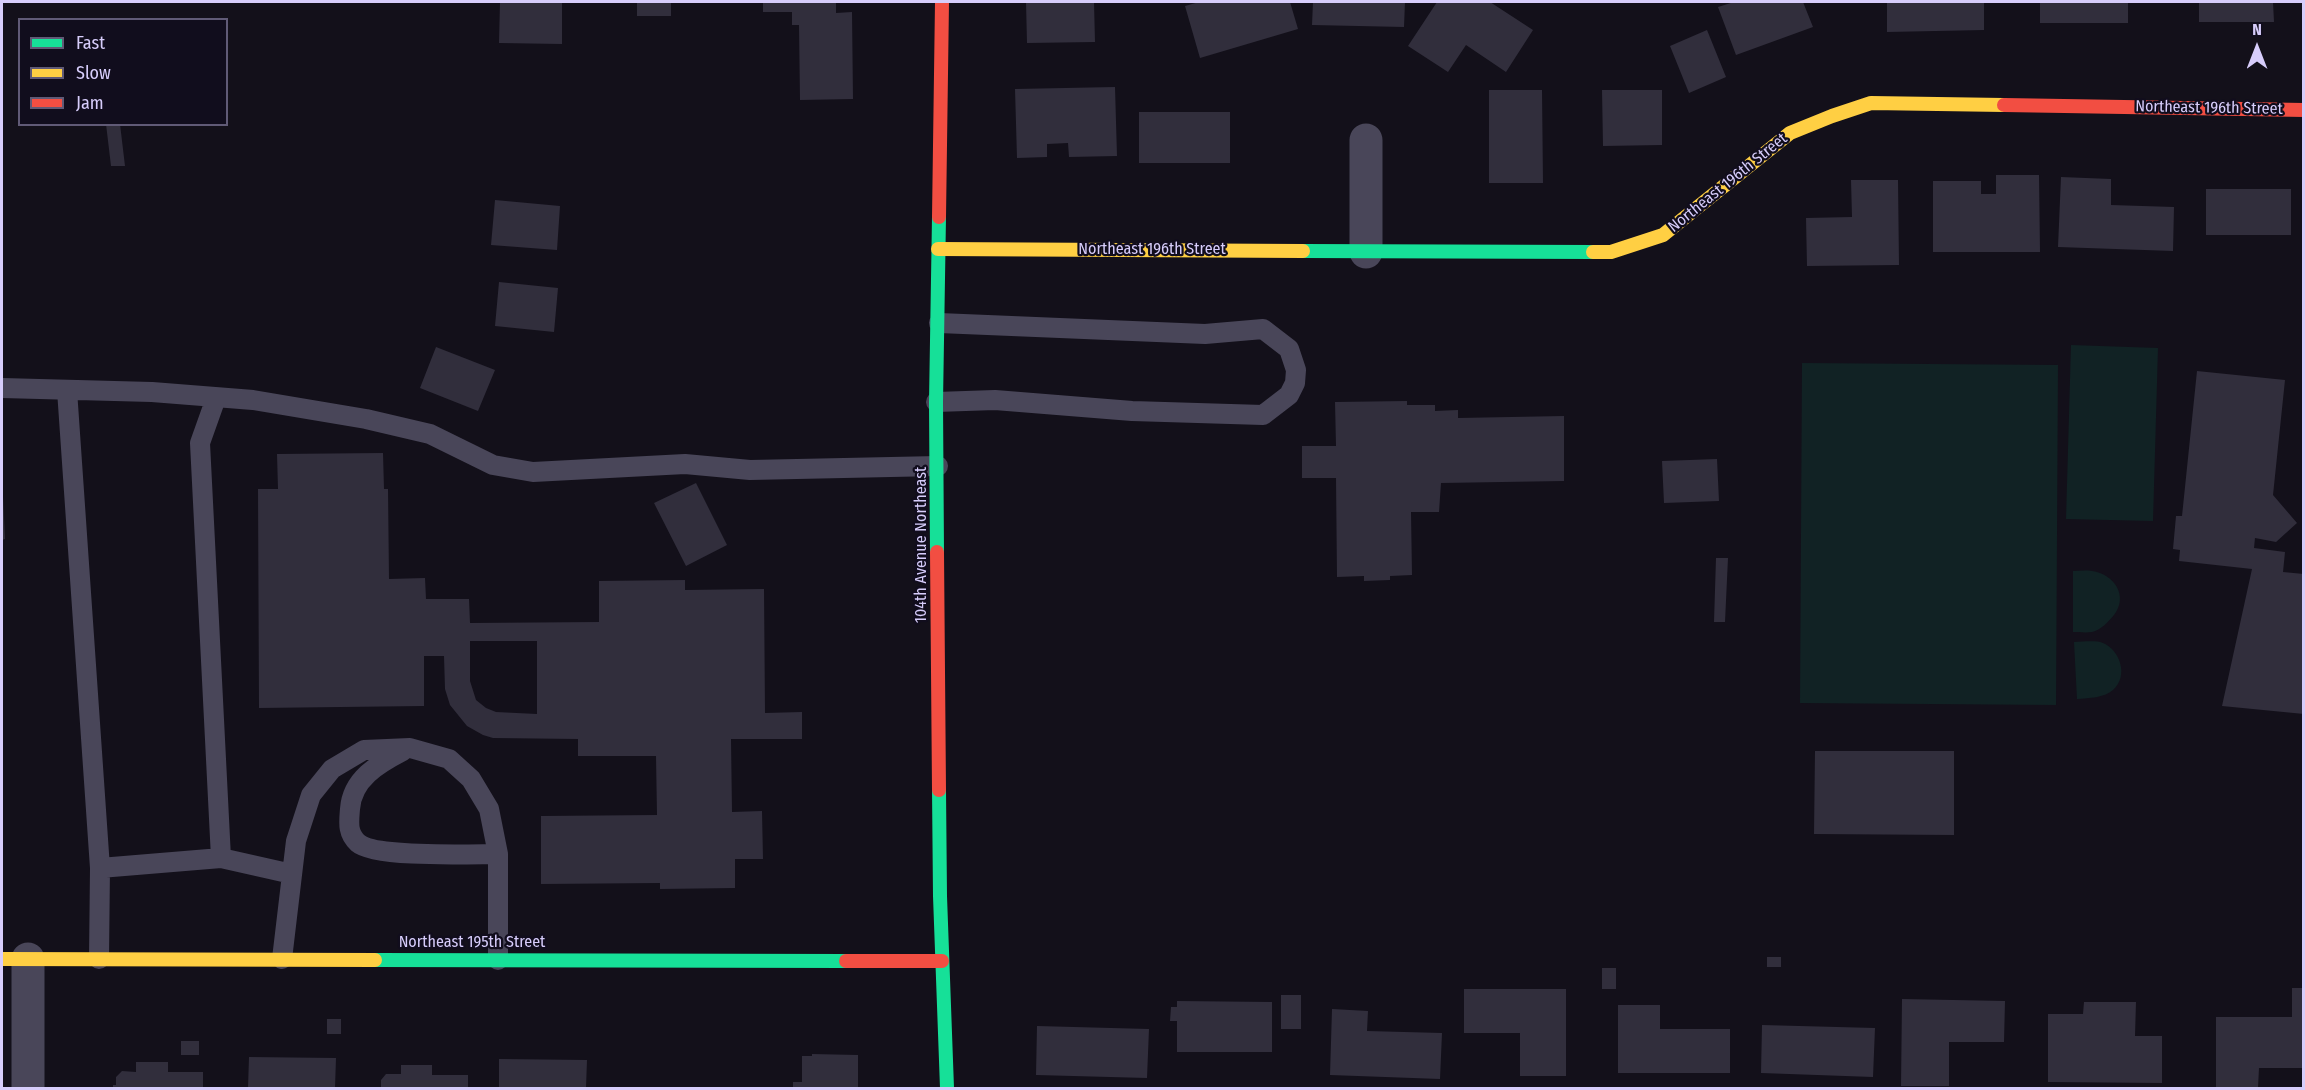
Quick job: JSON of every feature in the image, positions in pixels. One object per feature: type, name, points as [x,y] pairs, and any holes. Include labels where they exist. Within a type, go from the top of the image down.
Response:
[{"type":"street","name":"104th Avenue Northeast","points":[[942,2],[939,323],[936,402],[942,961],[947,1089]]},
{"type":"street","name":"Northeast 196th Street","points":[[938,249],[1611,252],[1663,235],[1790,133],[1871,103],[2304,110]]},
{"type":"street","points":[[1366,140],[1366,252]]},
{"type":"street","points":[[15,959],[28,1089]]},
{"type":"street","name":"Northeast 195th Street","points":[[15,959],[942,961]]},
{"type":"lane","points":[[936,402],[995,400],[1132,411],[1263,415],[1289,395],[1295,383],[1296,370],[1289,349],[1263,329],[1205,334],[939,323]]},
{"type":"lane","points":[[2,388],[152,392],[253,400],[366,419],[429,434],[493,465],[533,472],[685,464],[750,470],[938,466]]},
{"type":"lane","points":[[67,390],[100,868],[99,959]]},
{"type":"lane","points":[[216,398],[200,443],[221,858]]},
{"type":"lane","points":[[410,748],[376,765],[364,776],[351,801],[348,828],[358,844],[386,852],[498,854]]},
{"type":"lane","points":[[282,959],[296,841],[311,795],[332,769],[364,750],[410,748],[448,759],[471,779],[489,809],[498,854],[498,960]]},
{"type":"lane","points":[[100,868],[221,858],[292,874]]},
{"type":"shaded area","points":[[2071,345],[2158,348],[2153,521],[2066,519]]},
{"type":"shaded area","points":[[1802,363],[2058,365],[2056,705],[1800,703]]},
{"type":"shaded area","points":[[2073,571],[2100,573],[2107,576],[2117,587],[2120,601],[2118,608],[2104,625],[2095,631],[2073,632]]},
{"type":"shaded area","points":[[2074,642],[2100,642],[2114,651],[2120,664],[2121,678],[2109,693],[2077,699]]},
{"type":"building","points":[[500,2],[562,2],[562,44],[499,43]]},
{"type":"building","points":[[637,2],[671,3],[671,16],[637,16]]},
{"type":"building","points":[[763,2],[836,2],[836,13],[852,12],[853,99],[800,100],[799,25],[792,25],[792,12],[763,12]]},
{"type":"building","points":[[1026,2],[1094,2],[1095,42],[1027,43]]},
{"type":"building","points":[[1199,2],[1290,2],[1298,29],[1200,58],[1185,6]]},
{"type":"building","points":[[1313,2],[1405,2],[1404,27],[1312,25]]},
{"type":"building","points":[[1437,2],[1490,2],[1533,30],[1506,72],[1466,45],[1448,72],[1408,46]]},
{"type":"building","points":[[1734,2],[1803,2],[1813,27],[1736,55],[1718,7]]},
{"type":"building","points":[[1887,2],[1984,2],[1984,30],[1887,32]]},
{"type":"building","points":[[2040,2],[2128,2],[2128,23],[2040,23]]},
{"type":"building","points":[[2199,2],[2273,2],[2274,22],[2199,22]]},
{"type":"building","points":[[1707,30],[1726,77],[1689,93],[1670,46]]},
{"type":"building","points":[[1115,87],[1117,156],[1069,157],[1068,143],[1047,144],[1047,157],[1017,158],[1015,89]]},
{"type":"building","points":[[1489,90],[1542,90],[1543,183],[1489,183]]},
{"type":"building","points":[[1602,90],[1662,90],[1662,145],[1603,146]]},
{"type":"building","points":[[1139,112],[1230,112],[1230,163],[1139,163]]},
{"type":"building","points":[[106,126],[120,126],[125,166],[111,166]]},
{"type":"building","points":[[1996,175],[2039,175],[2040,252],[1933,252],[1933,181],[1981,181],[1981,194],[1996,194]]},
{"type":"building","points":[[2061,177],[2111,179],[2111,205],[2174,207],[2173,251],[2058,247]]},
{"type":"building","points":[[1851,180],[1898,180],[1899,265],[1807,266],[1806,218],[1852,217]]},
{"type":"building","points":[[2206,189],[2291,189],[2291,235],[2206,235]]},
{"type":"building","points":[[495,200],[560,206],[557,250],[491,245]]},
{"type":"building","points":[[499,282],[558,288],[554,332],[495,326]]},
{"type":"building","points":[[436,347],[495,370],[478,411],[420,388]]},
{"type":"building","points":[[2197,371],[2285,380],[2273,495],[2297,523],[2276,542],[2255,538],[2254,548],[2285,552],[2283,572],[2304,574],[2304,714],[2222,706],[2252,569],[2179,561],[2180,550],[2173,549],[2176,516],[2182,516]]},
{"type":"building","points":[[1407,401],[1407,405],[1435,405],[1435,411],[1458,410],[1458,418],[1564,416],[1564,481],[1441,483],[1439,512],[1411,512],[1412,575],[1390,576],[1390,580],[1364,581],[1364,576],[1337,577],[1336,478],[1302,478],[1302,446],[1336,446],[1335,402]]},
{"type":"building","points":[[383,453],[384,489],[388,489],[389,579],[425,578],[426,599],[469,599],[470,623],[599,622],[599,581],[685,580],[685,590],[764,589],[765,713],[802,712],[802,739],[731,739],[732,812],[762,811],[763,859],[735,859],[735,888],[660,889],[660,883],[541,884],[541,816],[657,815],[656,756],[578,756],[578,739],[493,738],[483,735],[467,726],[450,705],[445,689],[444,656],[424,656],[424,706],[259,708],[258,489],[278,489],[277,454]],"holes":[[[470,641],[537,641],[537,714],[496,712],[476,700],[470,681]]]},
{"type":"building","points":[[1717,459],[1719,501],[1664,503],[1662,461]]},
{"type":"building","points":[[696,483],[727,545],[686,566],[654,503]]},
{"type":"building","points":[[2,496],[5,539],[2,540]]},
{"type":"building","points":[[1716,558],[1728,558],[1725,622],[1714,622]]},
{"type":"building","points":[[1815,751],[1954,751],[1954,835],[1814,834]]},
{"type":"building","points":[[1767,957],[1781,957],[1781,967],[1767,967]]},
{"type":"building","points":[[1602,968],[1616,968],[1616,989],[1602,989]]},
{"type":"building","points":[[2292,988],[2304,988],[2304,1068],[2259,1068],[2258,1088],[2216,1088],[2216,1017],[2292,1017]]},
{"type":"building","points":[[1464,989],[1566,989],[1566,1076],[1520,1076],[1520,1033],[1464,1033]]},
{"type":"building","points":[[1281,995],[1301,995],[1301,1029],[1281,1029]]},
{"type":"building","points":[[1902,999],[2005,1001],[2004,1042],[1949,1042],[1949,1086],[1901,1086]]},
{"type":"building","points":[[1177,1001],[1272,1002],[1272,1052],[1177,1052],[1177,1021],[1170,1021],[1171,1007],[1177,1007]]},
{"type":"building","points":[[2084,1002],[2136,1002],[2135,1036],[2162,1036],[2162,1083],[2048,1082],[2048,1014],[2083,1014]]},
{"type":"building","points":[[1618,1005],[1660,1005],[1660,1029],[1730,1029],[1730,1073],[1618,1073]]},
{"type":"building","points":[[1332,1009],[1368,1011],[1367,1031],[1442,1033],[1440,1079],[1330,1075]]},
{"type":"building","points":[[327,1019],[341,1019],[341,1034],[327,1034]]},
{"type":"building","points":[[1762,1025],[1875,1028],[1873,1077],[1761,1073]]},
{"type":"building","points":[[1037,1026],[1149,1029],[1147,1078],[1036,1075]]},
{"type":"building","points":[[181,1041],[199,1041],[199,1055],[181,1055]]},
{"type":"building","points":[[812,1054],[858,1055],[858,1088],[793,1088],[793,1082],[802,1082],[802,1056],[812,1056]]},
{"type":"building","points":[[249,1057],[336,1058],[335,1088],[248,1088]]},
{"type":"building","points":[[499,1059],[587,1060],[586,1088],[499,1088]]},
{"type":"building","points":[[136,1062],[168,1062],[168,1072],[203,1072],[203,1088],[113,1088],[113,1085],[116,1085],[116,1077],[122,1071],[136,1072]]},
{"type":"building","points":[[401,1065],[432,1065],[432,1075],[468,1075],[468,1088],[381,1088],[381,1080],[386,1074],[401,1074]]},
{"type":"traffic: fast","points":[[937,552],[936,402],[939,217]]},
{"type":"traffic: fast","points":[[1303,251],[1593,252]]},
{"type":"traffic: fast","points":[[939,790],[940,896],[947,1088]]},
{"type":"traffic: fast","points":[[375,960],[846,961]]},
{"type":"traffic: slow","points":[[1593,252],[1611,252],[1663,235],[1790,133],[1832,116],[1871,103],[2004,105]]},
{"type":"traffic: slow","points":[[938,249],[1303,251]]},
{"type":"traffic: slow","points":[[2,959],[375,960]]},
{"type":"traffic: jam","points":[[939,217],[942,2]]},
{"type":"traffic: jam","points":[[2004,105],[2304,110]]},
{"type":"traffic: jam","points":[[937,552],[939,790]]},
{"type":"traffic: jam","points":[[846,961],[942,961]]}]
